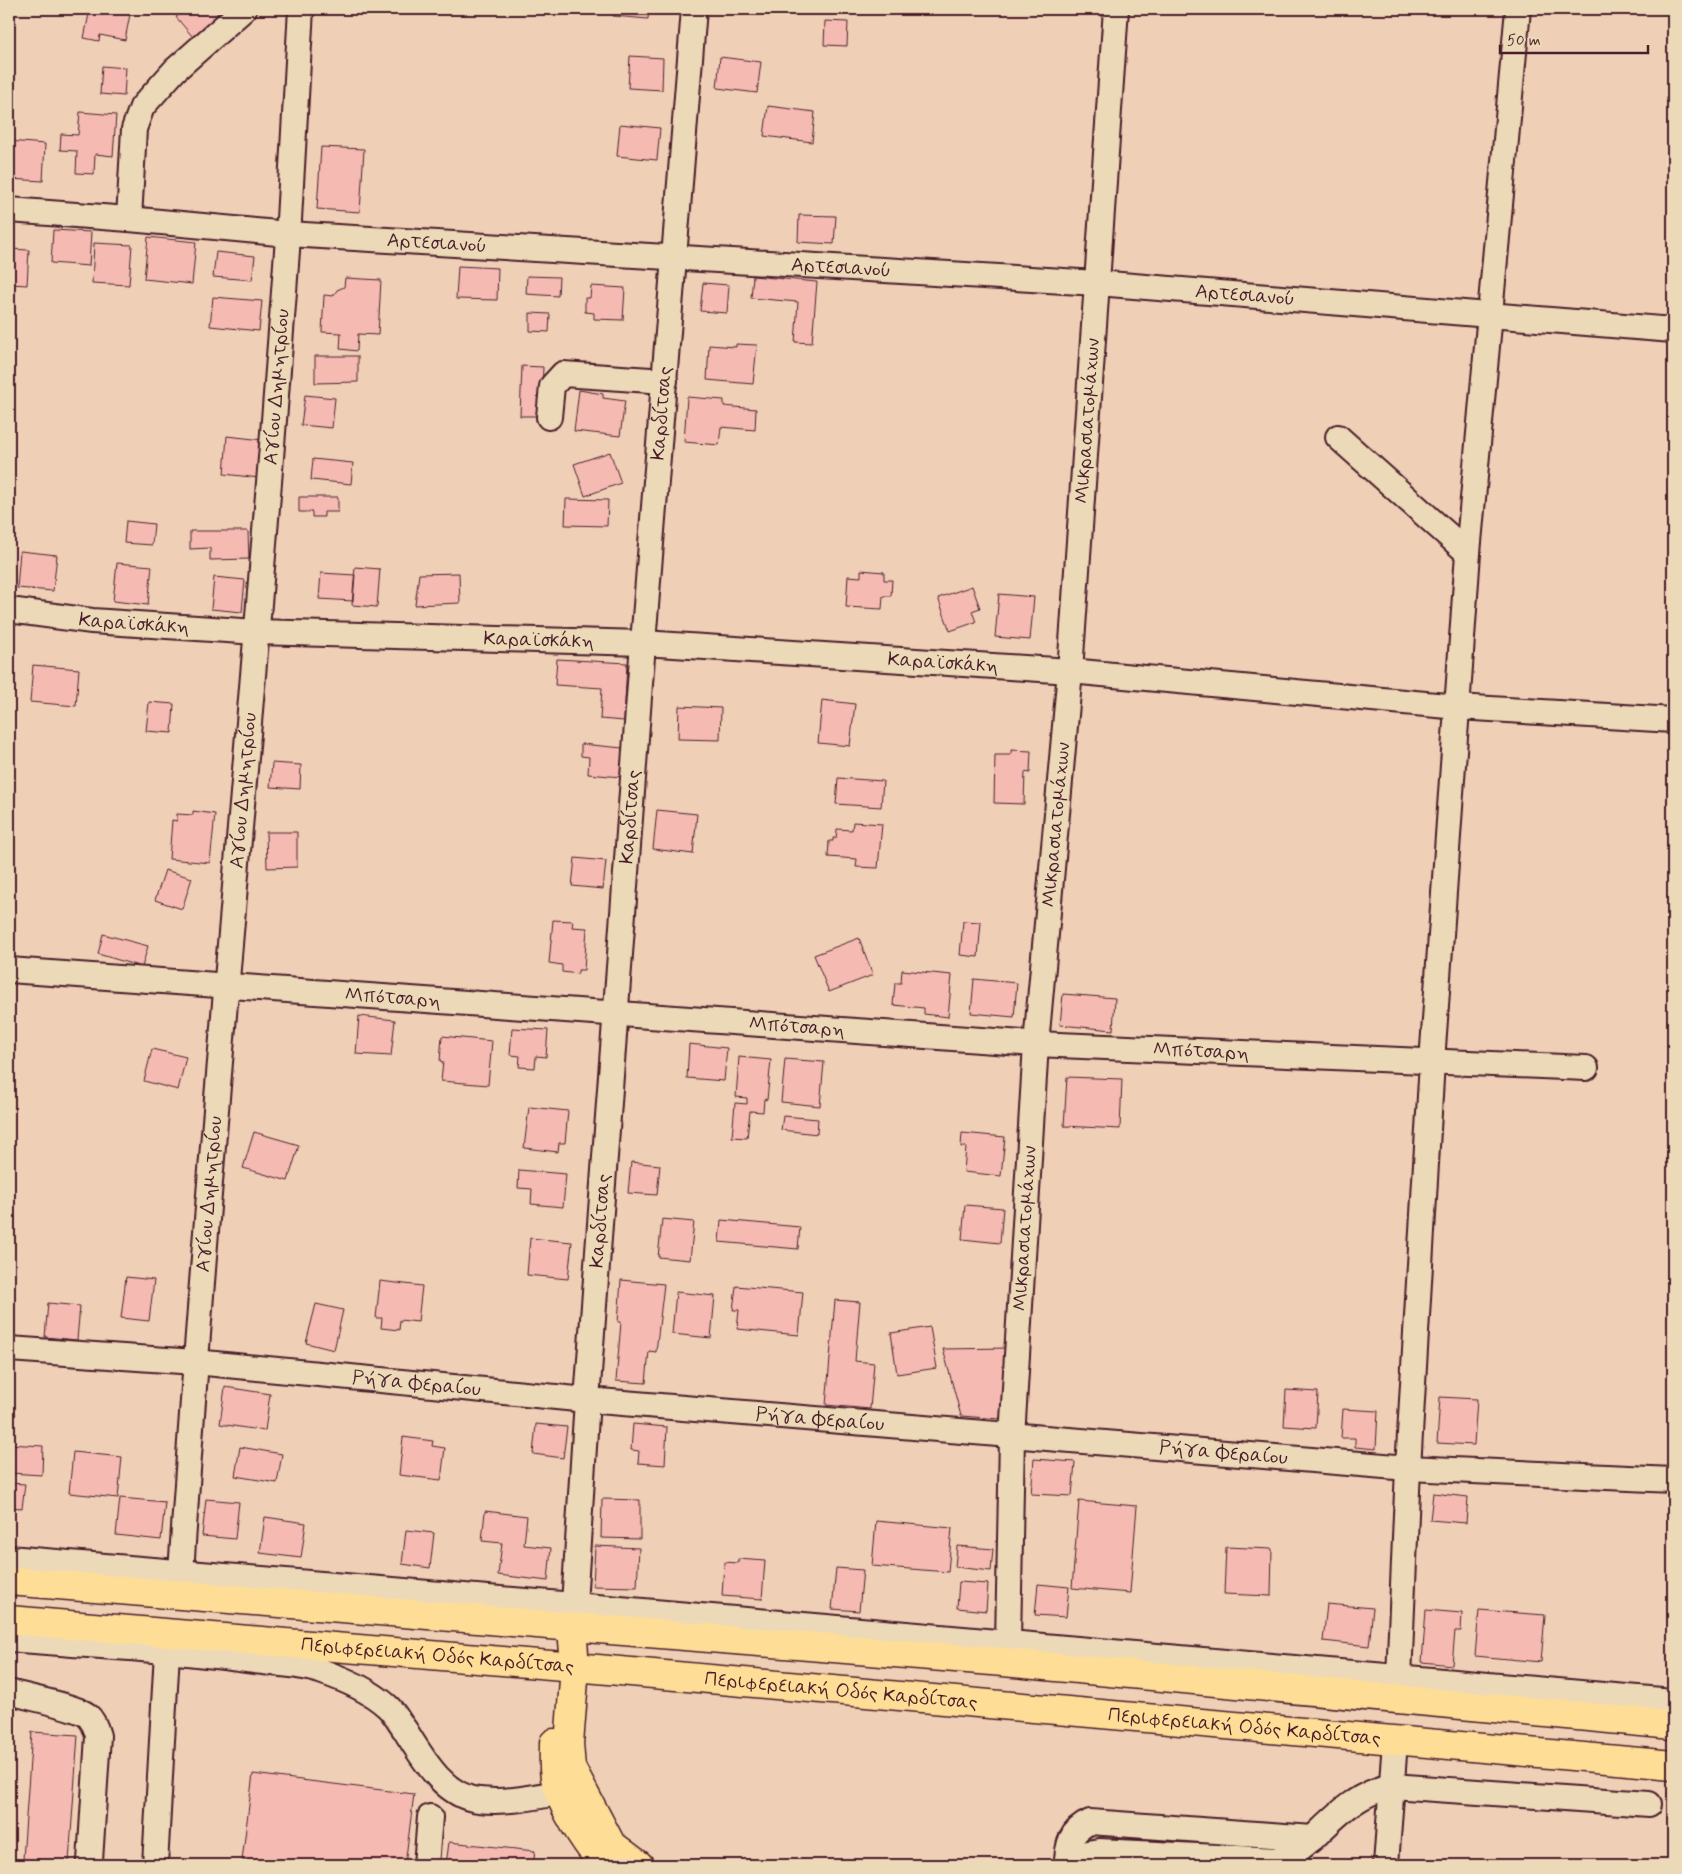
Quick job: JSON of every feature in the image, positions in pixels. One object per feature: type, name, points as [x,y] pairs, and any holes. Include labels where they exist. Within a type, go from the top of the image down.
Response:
[{"type":"main road","name":"Περιφερειακή Οδός Καρδίτσας","points":[[9,1581],[573,1616],[992,1661],[1673,1725]]},
{"type":"main road","points":[[573,1616],[554,1759],[554,1777],[570,1791],[611,1844],[639,1865]]},
{"type":"main road","name":"Περιφερειακή Οδός Καρδίτσας","points":[[9,1620],[566,1666],[1673,1765]]},
{"type":"main road","points":[[570,1791],[582,1838],[603,1865]]},
{"type":"street","points":[[129,219],[134,130],[142,107],[155,90],[175,70],[244,9]]},
{"type":"street","name":"Αγίου Δημητρίου","points":[[181,1573],[195,1362],[257,632],[288,234],[301,9]]},
{"type":"street","name":"Καρδίτσας","points":[[573,1616],[587,1400],[643,643],[694,9]]},
{"type":"street","name":"Μικρασιατομάχων","points":[[1008,1642],[1012,1436],[1036,1044],[1070,671],[1116,9]]},
{"type":"street","points":[[1399,1678],[1408,1468],[1432,1062],[1468,553],[1518,9]]},
{"type":"street","name":"Αρτεσιανού","points":[[9,210],[288,234],[1097,283],[1673,330]]},
{"type":"street","points":[[549,417],[552,386],[563,374],[665,381]]},
{"type":"street","points":[[1338,438],[1468,553]]},
{"type":"street","name":"Καραϊσκάκη","points":[[9,610],[92,621],[257,632],[643,643],[1070,671],[1458,707],[1673,720]]},
{"type":"street","name":"Μπότσαρη","points":[[9,970],[1036,1044],[1586,1068]]},
{"type":"street","name":"Ρήγα Φεραίου","points":[[9,1348],[195,1362],[587,1400],[1408,1468],[1673,1480]]},
{"type":"street","points":[[9,1558],[181,1573],[573,1616],[1008,1642],[1673,1701]]},
{"type":"street","points":[[9,1639],[229,1657],[318,1670],[350,1682],[365,1690],[388,1707],[422,1756],[445,1784],[462,1795],[478,1800],[498,1800],[521,1799],[570,1791]]},
{"type":"street","points":[[155,1865],[167,1652]]},
{"type":"street","points":[[9,1692],[77,1711],[88,1716],[95,1726],[98,1736],[90,1861],[88,1865]]},
{"type":"street","points":[[1386,1865],[1395,1740]]},
{"type":"street","points":[[1067,1862],[1086,1853],[1099,1851],[1276,1860],[1292,1855],[1345,1807],[1361,1796],[1392,1786],[1649,1804]]},
{"type":"street","points":[[426,1865],[430,1817]]},
{"type":"building","points":[[90,9],[131,9],[125,40],[100,35],[99,41],[84,38]]},
{"type":"building","points":[[186,9],[213,9],[223,20],[197,42],[176,17]]},
{"type":"building","points":[[614,9],[649,9],[648,19],[613,16]]},
{"type":"building","points":[[825,21],[848,22],[847,46],[824,45]]},
{"type":"building","points":[[630,56],[663,58],[662,90],[628,88]]},
{"type":"building","points":[[720,57],[761,62],[757,93],[717,88]]},
{"type":"building","points":[[102,66],[126,68],[124,96],[100,94]]},
{"type":"building","points":[[768,106],[815,112],[812,142],[764,136]]},
{"type":"building","points":[[80,112],[116,115],[113,156],[95,154],[94,174],[76,173],[77,151],[60,150],[61,134],[78,135]]},
{"type":"building","points":[[620,124],[660,128],[657,160],[617,156]]},
{"type":"building","points":[[9,141],[45,144],[43,181],[9,179]]},
{"type":"building","points":[[321,147],[364,149],[360,212],[317,209]]},
{"type":"building","points":[[799,215],[836,216],[834,244],[798,242]]},
{"type":"building","points":[[53,230],[91,232],[89,266],[51,263]]},
{"type":"building","points":[[148,237],[196,242],[192,284],[144,279]]},
{"type":"building","points":[[94,243],[132,245],[129,285],[92,283]]},
{"type":"building","points":[[9,249],[29,250],[27,285],[9,284]]},
{"type":"building","points":[[216,252],[255,256],[252,280],[213,277]]},
{"type":"building","points":[[458,266],[498,268],[497,300],[456,299]]},
{"type":"building","points":[[527,276],[559,277],[558,296],[526,294]]},
{"type":"building","points":[[753,276],[817,282],[812,343],[795,342],[798,302],[751,298]]},
{"type":"building","points":[[345,278],[381,280],[378,335],[358,334],[357,351],[340,349],[341,333],[322,332],[324,295],[333,296],[337,290],[344,287]]},
{"type":"building","points":[[703,283],[729,285],[727,313],[700,311]]},
{"type":"building","points":[[591,286],[625,288],[623,320],[594,319],[594,313],[585,312],[585,298],[590,298]]},
{"type":"building","points":[[213,297],[262,301],[259,331],[210,326]]},
{"type":"building","points":[[530,313],[550,314],[549,332],[530,331]]},
{"type":"building","points":[[736,344],[757,345],[753,384],[707,380],[709,345],[736,347]]},
{"type":"building","points":[[315,356],[358,356],[358,382],[315,383]]},
{"type":"building","points":[[522,366],[543,367],[541,416],[520,416]]},
{"type":"building","points":[[579,390],[603,394],[603,398],[625,401],[620,436],[574,431]]},
{"type":"building","points":[[305,395],[335,398],[332,428],[301,425]]},
{"type":"building","points":[[687,397],[724,400],[724,406],[756,409],[755,430],[721,427],[719,445],[684,442]]},
{"type":"building","points":[[227,436],[263,440],[259,478],[224,474]]},
{"type":"building","points":[[610,452],[621,483],[585,496],[574,464]]},
{"type":"building","points":[[313,459],[353,463],[351,484],[311,480]]},
{"type":"building","points":[[299,497],[338,497],[338,512],[324,512],[324,517],[312,517],[312,512],[299,512]]},
{"type":"building","points":[[566,499],[608,500],[607,526],[565,525]]},
{"type":"building","points":[[126,521],[154,524],[152,545],[124,543]]},
{"type":"building","points":[[190,531],[248,531],[249,559],[210,560],[210,548],[190,549]]},
{"type":"building","points":[[20,551],[57,555],[53,591],[17,588]]},
{"type":"building","points":[[117,563],[152,566],[148,605],[113,601]]},
{"type":"building","points":[[355,567],[380,569],[377,607],[352,605]]},
{"type":"building","points":[[861,570],[884,572],[884,580],[892,580],[891,596],[883,596],[882,609],[846,607],[848,576],[861,577]]},
{"type":"building","points":[[321,573],[355,575],[353,601],[319,599]]},
{"type":"building","points":[[459,573],[460,603],[415,605],[419,574]]},
{"type":"building","points":[[214,577],[245,580],[242,612],[211,609]]},
{"type":"building","points":[[972,586],[980,608],[972,611],[976,622],[950,631],[938,598]]},
{"type":"building","points":[[999,594],[1034,597],[1030,640],[995,637]]},
{"type":"building","points":[[557,659],[627,663],[624,721],[600,719],[602,688],[555,685]]},
{"type":"building","points":[[33,665],[79,669],[76,706],[30,702]]},
{"type":"building","points":[[822,700],[855,704],[850,746],[818,743]]},
{"type":"building","points":[[149,702],[174,704],[172,733],[146,731]]},
{"type":"building","points":[[679,706],[721,708],[720,740],[678,739]]},
{"type":"building","points":[[581,744],[623,748],[621,777],[588,774],[589,757],[581,756]]},
{"type":"building","points":[[1011,750],[1031,751],[1030,773],[1025,772],[1024,804],[994,803],[995,755],[1011,755]]},
{"type":"building","points":[[272,763],[301,765],[300,789],[270,787]]},
{"type":"building","points":[[838,778],[883,781],[881,807],[836,804]]},
{"type":"building","points":[[657,810],[697,814],[693,854],[653,849]]},
{"type":"building","points":[[193,811],[215,814],[210,863],[169,859],[172,820],[177,821],[177,814],[193,815]]},
{"type":"building","points":[[853,822],[882,824],[878,868],[856,867],[857,859],[828,857],[829,841],[833,841],[833,838],[836,838],[837,829],[852,830]]},
{"type":"building","points":[[266,832],[297,832],[297,867],[267,868]]},
{"type":"building","points":[[575,858],[606,861],[603,889],[572,886]]},
{"type":"building","points":[[165,870],[192,878],[182,909],[155,900]]},
{"type":"building","points":[[553,920],[573,921],[572,927],[587,928],[584,970],[578,970],[578,974],[562,972],[562,965],[549,963]]},
{"type":"building","points":[[963,921],[981,922],[978,957],[960,955]]},
{"type":"building","points":[[103,934],[148,946],[142,967],[98,954]]},
{"type":"building","points":[[859,938],[873,975],[829,992],[814,955]]},
{"type":"building","points":[[902,970],[952,975],[948,1017],[924,1014],[924,1008],[893,1005],[895,983],[901,983]]},
{"type":"building","points":[[974,979],[1017,983],[1014,1017],[971,1013]]},
{"type":"building","points":[[1063,994],[1115,998],[1113,1030],[1060,1025]]},
{"type":"building","points":[[359,1016],[395,1020],[391,1056],[356,1054]]},
{"type":"building","points":[[512,1028],[548,1030],[546,1057],[536,1056],[535,1068],[519,1067],[520,1056],[510,1055]]},
{"type":"building","points":[[442,1036],[492,1041],[488,1085],[441,1081],[443,1062],[440,1061]]},
{"type":"building","points":[[689,1044],[727,1048],[724,1081],[687,1078]]},
{"type":"building","points":[[152,1049],[186,1057],[178,1090],[144,1081]]},
{"type":"building","points":[[739,1057],[771,1060],[767,1100],[764,1099],[763,1112],[750,1111],[747,1138],[732,1137],[735,1103],[747,1104],[747,1098],[736,1097]]},
{"type":"building","points":[[785,1059],[824,1062],[820,1106],[781,1102]]},
{"type":"building","points":[[1067,1077],[1122,1079],[1120,1129],[1064,1126]]},
{"type":"building","points":[[529,1107],[568,1111],[565,1143],[559,1143],[558,1152],[524,1148]]},
{"type":"building","points":[[783,1116],[818,1119],[817,1134],[781,1130]]},
{"type":"building","points":[[254,1132],[299,1145],[288,1181],[243,1168]]},
{"type":"building","points":[[962,1133],[1005,1137],[1001,1176],[964,1172],[966,1147],[961,1147]]},
{"type":"building","points":[[631,1162],[660,1165],[657,1195],[628,1193]]},
{"type":"building","points":[[519,1170],[566,1174],[563,1207],[531,1204],[532,1189],[518,1188]]},
{"type":"building","points":[[965,1205],[1003,1208],[1000,1243],[962,1239]]},
{"type":"building","points":[[662,1219],[694,1222],[690,1260],[658,1257]]},
{"type":"building","points":[[721,1220],[800,1227],[798,1249],[719,1242]]},
{"type":"building","points":[[530,1238],[572,1242],[568,1279],[527,1275]]},
{"type":"building","points":[[126,1277],[154,1280],[149,1321],[121,1318]]},
{"type":"building","points":[[621,1280],[664,1284],[656,1352],[649,1351],[646,1383],[616,1381],[621,1322],[618,1322]]},
{"type":"building","points":[[380,1281],[422,1286],[418,1322],[400,1320],[399,1330],[381,1328],[382,1318],[376,1318]]},
{"type":"building","points":[[736,1286],[803,1292],[799,1335],[737,1329],[739,1310],[733,1310]]},
{"type":"building","points":[[676,1292],[715,1296],[711,1338],[672,1334]]},
{"type":"building","points":[[835,1300],[860,1302],[855,1361],[874,1363],[870,1409],[826,1405]]},
{"type":"building","points":[[48,1303],[80,1306],[77,1340],[45,1337]]},
{"type":"building","points":[[316,1304],[343,1310],[334,1350],[306,1343]]},
{"type":"building","points":[[930,1327],[937,1368],[897,1374],[891,1333]]},
{"type":"building","points":[[1007,1348],[1000,1419],[961,1416],[943,1349]]},
{"type":"building","points":[[225,1387],[270,1394],[265,1431],[220,1424]]},
{"type":"building","points":[[1286,1390],[1318,1392],[1316,1428],[1284,1426]]},
{"type":"building","points":[[1440,1397],[1477,1399],[1474,1445],[1437,1443]]},
{"type":"building","points":[[1343,1409],[1378,1411],[1376,1449],[1355,1447],[1355,1438],[1341,1438]]},
{"type":"building","points":[[536,1424],[567,1427],[563,1458],[533,1454]]},
{"type":"building","points":[[633,1424],[667,1427],[665,1465],[638,1463],[639,1451],[631,1450]]},
{"type":"building","points":[[403,1437],[433,1441],[432,1446],[445,1448],[441,1480],[399,1475]]},
{"type":"building","points":[[9,1444],[43,1446],[42,1475],[9,1473]]},
{"type":"building","points":[[240,1447],[282,1454],[277,1483],[235,1476]]},
{"type":"building","points":[[73,1452],[122,1457],[118,1498],[69,1493]]},
{"type":"building","points":[[1034,1459],[1075,1462],[1072,1496],[1031,1494]]},
{"type":"building","points":[[9,1483],[25,1484],[22,1508],[9,1507]]},
{"type":"building","points":[[1433,1493],[1468,1497],[1466,1523],[1430,1520]]},
{"type":"building","points":[[120,1498],[165,1502],[161,1540],[116,1535]]},
{"type":"building","points":[[206,1499],[239,1502],[235,1539],[202,1536]]},
{"type":"building","points":[[602,1499],[640,1500],[640,1539],[601,1538]]},
{"type":"building","points":[[1079,1501],[1137,1506],[1130,1593],[1072,1588]]},
{"type":"building","points":[[485,1511],[527,1516],[524,1545],[551,1548],[548,1581],[498,1575],[502,1543],[482,1541]]},
{"type":"building","points":[[265,1517],[306,1523],[301,1558],[260,1553]]},
{"type":"building","points":[[876,1521],[952,1528],[948,1572],[872,1566]]},
{"type":"building","points":[[406,1530],[434,1533],[430,1568],[402,1564]]},
{"type":"building","points":[[595,1546],[639,1548],[637,1587],[593,1586]]},
{"type":"building","points":[[957,1546],[993,1549],[991,1571],[955,1567]]},
{"type":"building","points":[[1226,1547],[1272,1549],[1271,1596],[1224,1594]]},
{"type":"building","points":[[738,1559],[765,1561],[762,1599],[722,1596],[724,1562],[738,1563]]},
{"type":"building","points":[[836,1568],[863,1570],[859,1611],[832,1609]]},
{"type":"building","points":[[959,1582],[988,1584],[986,1611],[957,1608]]},
{"type":"building","points":[[1038,1584],[1069,1587],[1066,1617],[1035,1615]]},
{"type":"building","points":[[1327,1604],[1373,1608],[1369,1646],[1323,1641]]},
{"type":"building","points":[[1426,1610],[1462,1613],[1461,1631],[1455,1631],[1452,1665],[1422,1662]]},
{"type":"building","points":[[1479,1610],[1545,1615],[1541,1662],[1475,1656]]},
{"type":"building","points":[[32,1732],[78,1735],[69,1862],[23,1859]]},
{"type":"building","points":[[253,1774],[414,1794],[405,1865],[286,1865],[242,1860]]},
{"type":"building","points":[[449,1842],[535,1851],[533,1865],[446,1865]]}]
